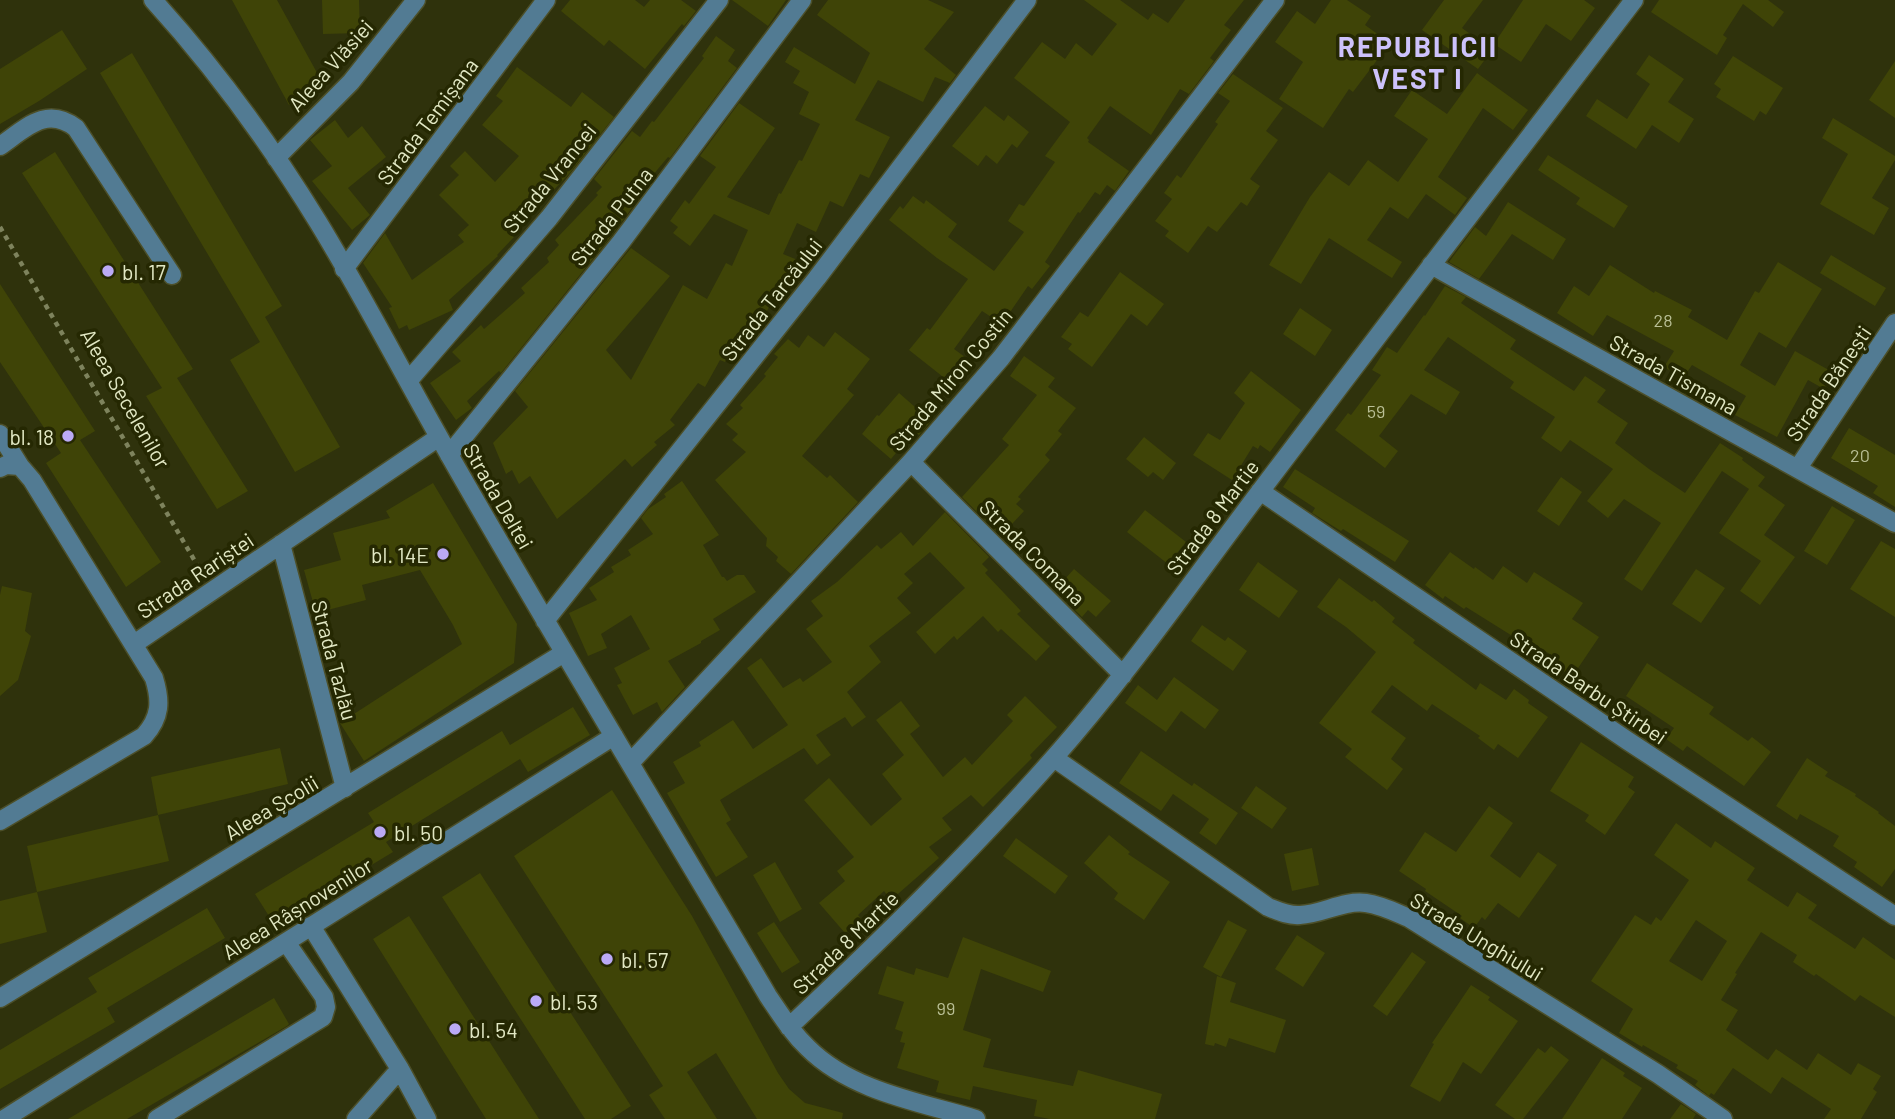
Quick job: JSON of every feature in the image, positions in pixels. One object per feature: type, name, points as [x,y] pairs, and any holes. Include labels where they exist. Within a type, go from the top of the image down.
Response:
[{"type":"street","name":"Strada Deltei","points":[[153,0],[180,29],[237,102],[318,223],[545,621],[789,1027],[809,1050],[837,1070],[872,1088],[976,1119]]},
{"type":"street","name":"Aleea Vlăsiei","points":[[276,158],[351,82],[416,0]]},
{"type":"street","name":"Strada Temișana","points":[[344,269],[546,0]]},
{"type":"street","name":"Strada Vrancei","points":[[409,380],[549,218],[719,0]]},
{"type":"street","name":"Strada Putna","points":[[449,455],[621,242],[802,0]]},
{"type":"street","name":"Strada Tarcăului","points":[[545,621],[817,278],[1027,0]]},
{"type":"street","name":"Strada Miron Costin","points":[[631,762],[911,462],[1001,358],[1275,0]]},
{"type":"street","name":"Strada 8 Martie","points":[[789,1027],[907,915],[1054,758],[1122,675],[1634,0]]},
{"type":"street","points":[[0,146],[37,121],[57,118],[68,122],[76,128],[172,275]]},
{"type":"street","name":"Strada Tismana","points":[[1431,265],[1895,523]]},
{"type":"street","name":"Strada Bănești","points":[[1798,468],[1895,323]]},
{"type":"street","name":"Strada Rariștei","points":[[0,433],[134,644],[439,437]]},
{"type":"street","name":"Strada Comana","points":[[911,462],[1122,675]]},
{"type":"street","points":[[0,468],[6,465],[20,466]]},
{"type":"street","name":"Strada Barbu Știrbei","points":[[1260,491],[1628,741],[1895,916]]},
{"type":"street","name":"Strada Tazlău","points":[[281,544],[345,788]]},
{"type":"street","points":[[0,821],[144,736],[153,726],[157,715],[157,689],[154,678],[134,644]]},
{"type":"street","name":"Aleea Școlii","points":[[0,998],[564,653]]},
{"type":"street","name":"Aleea Râșnovenilor","points":[[4,1119],[614,736]]},
{"type":"street","name":"Strada Unghiului","points":[[1054,758],[1268,907],[1282,913],[1299,915],[1364,903],[1409,918],[1658,1074],[1723,1119]]},
{"type":"street","points":[[311,926],[400,1069],[427,1119]]},
{"type":"street","points":[[157,1119],[323,1017],[326,1007],[324,997],[286,942]]},
{"type":"street","points":[[356,1119],[400,1069]]},
{"type":"path","name":"Aleea Secelenilor","points":[[0,228],[212,591]]},
{"type":"building","points":[[232,0],[277,0],[321,80],[321,87],[289,105]]},
{"type":"building","points":[[322,0],[359,0],[360,33],[323,34]]},
{"type":"building","points":[[570,0],[635,0],[644,7],[650,0],[681,0],[696,11],[645,69],[609,40],[604,46],[561,11]]},
{"type":"building","points":[[732,0],[786,0],[768,26]]},
{"type":"building","points":[[828,0],[928,0],[954,12],[924,49],[956,75],[950,83],[935,77],[923,102],[878,80],[855,120],[890,137],[869,178],[860,174],[843,207],[830,201],[816,232],[797,223],[783,254],[805,263],[796,284],[784,279],[767,311],[760,307],[740,342],[736,340],[725,362],[720,360],[705,387],[698,383],[670,420],[675,425],[654,442],[657,445],[632,467],[625,459],[557,519],[530,476],[519,484],[512,470],[506,474],[493,443],[528,407],[515,391],[631,248],[670,276],[606,350],[631,380],[683,285],[707,299],[726,263],[732,266],[748,230],[714,214],[690,246],[673,233],[678,227],[670,221],[685,200],[689,204],[716,167],[700,156],[739,103],[775,128],[727,197],[769,215],[799,160],[802,161],[820,124],[799,114],[809,92],[793,83],[800,71],[785,62],[794,47],[855,84],[870,53],[817,15]]},
{"type":"building","points":[[1084,0],[1120,0],[1148,20],[1153,13],[1168,23],[1185,0],[1244,0],[1224,25],[1231,30],[1210,58],[1214,61],[1189,94],[1180,89],[1151,135],[1110,106],[1087,138],[1088,142],[1129,171],[1115,191],[1107,185],[1100,195],[1095,192],[1080,213],[1078,212],[1045,262],[1050,266],[1032,289],[1028,286],[1002,324],[982,311],[954,349],[965,357],[947,380],[909,350],[927,328],[930,330],[968,279],[889,220],[900,206],[903,209],[913,196],[924,204],[926,200],[957,224],[948,237],[994,271],[1024,232],[1008,221],[1019,204],[1024,206],[1055,162],[1045,156],[1070,122],[1014,78],[1042,42],[1065,59],[1076,43],[1092,56],[1117,24]]},
{"type":"building","points":[[1331,0],[1347,0],[1371,16],[1365,25],[1390,43],[1353,92],[1349,89],[1323,128],[1279,99],[1303,62],[1275,42],[1297,11],[1315,24]]},
{"type":"building","points":[[1444,0],[1483,0],[1462,28],[1492,50],[1478,69],[1422,30]]},
{"type":"building","points":[[1523,0],[1584,0],[1595,8],[1571,41],[1546,24],[1521,62],[1494,44]]},
{"type":"building","points":[[1659,0],[1768,0],[1784,12],[1773,27],[1743,4],[1723,35],[1727,38],[1717,55],[1651,12]]},
{"type":"building","points":[[62,30],[87,69],[0,124],[0,69]]},
{"type":"building","points":[[716,36],[735,50],[728,61],[737,68],[670,158],[668,157],[642,188],[645,190],[612,235],[501,373],[499,371],[467,401],[472,408],[456,420],[430,383],[461,361],[452,352],[481,325],[484,329],[525,293],[521,288],[549,262],[547,258],[559,245],[555,240],[598,195],[596,193],[602,187],[594,179],[632,131],[640,137],[652,121],[654,122],[704,58],[702,56]]},
{"type":"building","points":[[132,53],[282,306],[265,317],[340,447],[295,472],[230,360],[260,342],[100,73]]},
{"type":"building","points":[[1649,55],[1684,79],[1668,102],[1694,119],[1679,143],[1652,125],[1636,149],[1586,116],[1597,99],[1627,119],[1650,84],[1636,74]]},
{"type":"building","points":[[1733,56],[1783,88],[1766,115],[1760,111],[1754,121],[1716,97],[1721,89],[1714,84]]},
{"type":"building","points":[[1895,61],[1895,118],[1869,100]]},
{"type":"building","points":[[517,67],[571,107],[582,92],[614,117],[570,173],[509,232],[514,237],[498,256],[449,300],[453,310],[409,330],[407,325],[399,329],[389,308],[392,307],[363,263],[385,233],[412,280],[464,242],[458,235],[469,225],[439,195],[459,175],[450,166],[465,151],[495,182],[519,156],[482,125],[503,101],[496,96]]},
{"type":"building","points":[[1477,73],[1528,110],[1513,130],[1483,108],[1438,177],[1467,198],[1455,215],[1426,194],[1408,219],[1390,207],[1367,240],[1402,262],[1392,278],[1329,238],[1301,284],[1269,265],[1310,197],[1329,172],[1349,186],[1368,160],[1398,182],[1428,139],[1394,116],[1412,90],[1447,114]]},
{"type":"building","points":[[1233,74],[1283,108],[1266,131],[1278,140],[1250,179],[1260,186],[1247,206],[1241,202],[1217,232],[1208,226],[1188,253],[1165,236],[1169,231],[1155,221],[1172,199],[1164,193],[1177,175],[1181,178],[1218,124],[1215,122],[1230,101],[1218,93]]},
{"type":"building","points":[[985,106],[1004,121],[1008,115],[1029,132],[1017,148],[1012,144],[997,164],[986,155],[978,166],[952,146]]},
{"type":"building","points":[[1833,118],[1895,156],[1872,198],[1889,208],[1874,235],[1820,204],[1848,154],[1822,138]]},
{"type":"building","points":[[335,120],[348,138],[362,126],[386,157],[348,188],[370,215],[352,230],[312,181],[332,166],[310,140]]},
{"type":"building","name":"bl. 17","points":[[55,152],[193,369],[177,378],[248,491],[217,509],[146,396],[162,388],[22,173]]},
{"type":"building","points":[[1548,155],[1628,206],[1614,228],[1576,204],[1580,198],[1538,170]]},
{"type":"building","points":[[1508,202],[1566,239],[1553,260],[1512,234],[1479,279],[1449,262],[1475,227],[1486,236]]},
{"type":"building","points":[[1831,255],[1886,288],[1875,306],[1820,273]]},
{"type":"building","points":[[1778,262],[1822,289],[1786,348],[1759,332],[1740,365],[1775,386],[1795,351],[1834,373],[1824,389],[1808,380],[1777,437],[1735,415],[1746,396],[1692,365],[1683,378],[1664,367],[1674,351],[1607,315],[1593,336],[1557,313],[1574,286],[1589,296],[1610,265],[1654,293],[1655,291],[1692,310],[1688,317],[1727,340],[1755,291],[1759,293]]},
{"type":"building","points":[[1120,272],[1164,304],[1147,326],[1131,314],[1092,367],[1068,349],[1072,344],[1061,337],[1080,312],[1088,317]]},
{"type":"building","name":"bl. 18","points":[[0,284],[95,431],[80,440],[161,562],[126,587],[46,463],[61,453],[0,362]]},
{"type":"building","points":[[1445,286],[1466,297],[1461,303],[1516,340],[1510,349],[1574,391],[1585,376],[1606,390],[1597,402],[1628,423],[1615,443],[1685,493],[1720,443],[1765,477],[1758,486],[1785,505],[1764,535],[1795,557],[1760,605],[1740,591],[1761,561],[1719,533],[1749,489],[1722,471],[1642,591],[1624,579],[1661,523],[1624,499],[1608,518],[1587,501],[1613,469],[1570,440],[1561,452],[1541,438],[1555,417],[1510,388],[1514,382],[1448,337],[1424,370],[1460,392],[1446,415],[1411,394],[1379,436],[1398,451],[1385,468],[1335,430],[1348,413],[1351,415],[1381,375],[1372,370],[1387,347],[1397,353]]},
{"type":"building","points":[[1300,308],[1332,330],[1315,356],[1283,334]]},
{"type":"building","points":[[835,332],[870,359],[847,389],[854,395],[802,456],[827,478],[830,475],[858,502],[791,574],[776,561],[778,557],[766,546],[767,538],[715,480],[746,452],[732,440],[738,434],[726,424],[743,408],[740,405],[766,376],[764,374],[778,357],[774,354],[788,339],[799,348],[808,335],[824,347]]},
{"type":"building","points":[[1024,356],[1055,378],[1048,387],[1076,408],[1058,431],[1062,434],[1045,455],[1050,460],[1018,497],[1021,499],[1016,504],[1024,511],[1001,536],[962,497],[1009,445],[1002,439],[1037,395],[1010,376]]},
{"type":"building","points":[[1251,371],[1301,410],[1270,452],[1260,445],[1258,449],[1253,446],[1232,480],[1193,455],[1208,433],[1220,440],[1245,403],[1234,393]]},
{"type":"building","points":[[899,393],[931,421],[919,435],[914,431],[891,459],[862,434]]},
{"type":"building","points":[[1849,428],[1895,455],[1895,507],[1873,493],[1878,486],[1831,458]]},
{"type":"building","points":[[1144,437],[1176,463],[1163,480],[1153,472],[1148,477],[1126,459]]},
{"type":"building","points":[[1295,469],[1409,541],[1395,562],[1312,513],[1315,508],[1283,487]]},
{"type":"building","points":[[1561,477],[1582,492],[1559,526],[1537,511]]},
{"type":"building","points":[[682,481],[719,535],[703,545],[722,577],[727,581],[737,575],[744,575],[756,592],[713,619],[720,630],[668,661],[685,687],[662,712],[657,702],[633,715],[617,685],[622,683],[614,668],[650,649],[631,615],[601,634],[607,648],[588,656],[569,613],[597,600],[589,588],[614,572],[611,567],[631,555],[628,550],[653,534],[641,518],[648,509],[666,497],[664,494]]},
{"type":"building","points":[[433,483],[517,624],[514,663],[364,761],[340,723],[462,644],[420,570],[362,585],[366,600],[316,613],[304,570],[341,560],[333,533],[390,518],[386,511]]},
{"type":"building","points":[[1832,506],[1855,520],[1827,565],[1804,551]]},
{"type":"building","points":[[1145,510],[1186,542],[1168,564],[1127,532]]},
{"type":"building","points":[[945,512],[989,557],[982,564],[988,570],[985,573],[1021,611],[1017,614],[1050,646],[1036,661],[1001,629],[998,632],[983,616],[957,640],[954,636],[935,654],[916,632],[965,588],[930,552],[904,574],[913,583],[897,598],[911,613],[869,646],[881,662],[847,692],[866,717],[852,727],[845,717],[816,735],[831,755],[817,765],[804,748],[720,800],[731,820],[726,823],[748,857],[716,877],[667,793],[685,783],[673,762],[701,746],[699,742],[733,720],[753,749],[788,725],[747,668],[761,658],[783,688],[800,678],[803,682],[832,662],[806,629],[823,616],[811,601],[837,582],[877,545],[881,549],[901,532],[913,546]]},
{"type":"building","points":[[1881,541],[1895,549],[1895,617],[1850,589]]},
{"type":"building","points":[[1450,552],[1493,580],[1503,566],[1527,583],[1534,572],[1583,603],[1572,619],[1599,637],[1572,677],[1556,666],[1560,661],[1517,632],[1514,637],[1466,607],[1464,609],[1445,596],[1443,599],[1425,585]]},
{"type":"building","points":[[1258,562],[1298,591],[1279,618],[1239,590]]},
{"type":"building","points":[[1074,569],[1111,601],[1096,617],[1088,610],[1082,617],[1055,590]]},
{"type":"building","points":[[1696,569],[1725,588],[1701,623],[1672,604]]},
{"type":"building","points":[[1339,578],[1372,602],[1374,600],[1395,618],[1392,622],[1415,640],[1413,643],[1476,690],[1480,683],[1506,700],[1514,689],[1548,717],[1518,758],[1498,744],[1494,750],[1478,738],[1480,736],[1432,704],[1427,711],[1392,685],[1371,712],[1406,738],[1391,759],[1403,769],[1387,790],[1345,757],[1352,749],[1319,723],[1376,652],[1317,607]]},
{"type":"building","points":[[2,586],[32,593],[25,631],[31,636],[18,680],[0,696],[0,595]]},
{"type":"building","points":[[1202,625],[1225,641],[1228,637],[1247,651],[1233,671],[1191,641]]},
{"type":"building","points":[[1647,663],[1714,707],[1709,714],[1748,741],[1752,737],[1771,752],[1744,786],[1687,746],[1683,751],[1666,739],[1674,728],[1626,696]]},
{"type":"building","points":[[1174,677],[1219,710],[1205,729],[1181,711],[1166,732],[1125,703],[1138,685],[1157,700]]},
{"type":"building","points":[[1025,696],[1057,727],[1030,755],[1032,758],[983,807],[971,795],[942,818],[952,830],[929,847],[939,858],[891,900],[884,891],[858,915],[862,920],[845,933],[819,903],[845,881],[837,871],[854,857],[804,800],[829,778],[871,826],[902,799],[882,774],[904,755],[876,720],[901,701],[920,726],[910,734],[943,777],[965,757],[972,765],[1013,721],[1007,715]]},
{"type":"building","name":"bl. 50","points":[[573,707],[590,735],[528,772],[520,759],[386,842],[393,852],[274,924],[255,894],[374,822],[368,813],[502,731],[510,745]]},
{"type":"building","points":[[1581,742],[1634,777],[1628,787],[1635,792],[1605,835],[1585,821],[1589,815],[1550,791]]},
{"type":"building","points":[[280,748],[288,784],[158,815],[151,777]]},
{"type":"building","points":[[1141,751],[1238,813],[1216,845],[1199,833],[1209,819],[1173,794],[1161,811],[1119,783]]},
{"type":"building","points":[[1807,758],[1828,772],[1825,776],[1856,794],[1855,796],[1895,826],[1895,869],[1882,887],[1854,867],[1857,862],[1833,846],[1839,836],[1800,814],[1797,820],[1776,806]]},
{"type":"building","points":[[1256,786],[1287,808],[1272,829],[1241,808]]},
{"type":"building","points":[[612,790],[692,916],[789,1089],[805,1103],[843,1113],[842,1119],[757,1119],[716,1053],[687,1072],[717,1119],[665,1119],[649,1095],[663,1086],[514,856]]},
{"type":"building","points":[[1489,806],[1513,823],[1490,856],[1520,878],[1538,852],[1557,865],[1519,918],[1498,903],[1485,920],[1482,917],[1474,928],[1460,918],[1462,916],[1399,871],[1425,832],[1456,852]]},
{"type":"building","points":[[158,815],[169,861],[37,892],[27,846]]},
{"type":"building","points":[[1676,823],[1711,848],[1715,841],[1755,868],[1747,880],[1788,907],[1797,892],[1817,905],[1808,918],[1855,949],[1863,937],[1895,960],[1895,1017],[1860,995],[1855,1001],[1816,974],[1814,976],[1793,962],[1797,955],[1761,932],[1721,1000],[1738,1010],[1726,1030],[1768,1060],[1776,1049],[1807,1070],[1818,1053],[1851,1075],[1858,1063],[1881,1076],[1873,1089],[1877,1092],[1861,1119],[1824,1119],[1831,1109],[1782,1077],[1771,1094],[1733,1068],[1714,1095],[1711,1093],[1709,1096],[1695,1085],[1698,1081],[1676,1068],[1678,1065],[1619,1033],[1633,1009],[1591,981],[1635,915],[1651,925],[1656,917],[1661,921],[1689,880],[1654,855]],"holes":[[[1696,920],[1727,941],[1702,981],[1669,961]]]},
{"type":"building","points":[[1109,835],[1130,852],[1128,854],[1170,882],[1144,920],[1114,899],[1118,893],[1084,863]]},
{"type":"building","points":[[1016,838],[1068,876],[1055,894],[1003,856]]},
{"type":"building","points":[[1312,848],[1319,885],[1292,891],[1284,854]]},
{"type":"building","points":[[775,862],[802,909],[780,922],[753,875]]},
{"type":"building","name":"bl. 53","points":[[480,873],[631,1106],[611,1119],[585,1119],[442,897]]},
{"type":"building","points":[[37,892],[47,932],[0,944],[0,901]]},
{"type":"building","points":[[207,908],[225,938],[107,1008],[115,1022],[0,1089],[0,1050],[97,992],[88,978]]},
{"type":"building","name":"bl. 54","points":[[409,916],[539,1119],[486,1119],[373,939]]},
{"type":"building","points":[[1228,920],[1247,930],[1221,977],[1203,967]]},
{"type":"building","points":[[774,922],[800,962],[782,973],[757,933]]},
{"type":"building","points":[[1297,935],[1325,953],[1303,987],[1275,969]]},
{"type":"building","points":[[963,937],[1051,971],[1043,992],[981,969],[963,1030],[991,1039],[983,1067],[1073,1086],[1078,1070],[1162,1094],[1155,1119],[1050,1119],[1034,1116],[1037,1100],[973,1086],[970,1100],[936,1092],[939,1081],[897,1068],[905,1043],[900,1042],[903,1032],[895,1029],[904,1002],[878,994],[887,966],[914,975],[916,968],[948,978]]},
{"type":"building","points":[[1412,952],[1426,962],[1387,1016],[1373,1006]]},
{"type":"building","points":[[1217,976],[1236,983],[1230,1002],[1286,1020],[1275,1053],[1229,1038],[1226,1047],[1215,1043],[1214,1046],[1205,1044]]},
{"type":"building","points":[[1471,985],[1518,1021],[1481,1074],[1463,1062],[1440,1102],[1410,1086],[1434,1044],[1432,1043]]},
{"type":"building","points":[[274,998],[289,1024],[287,1026],[127,1119],[68,1119]]},
{"type":"building","points":[[1551,1046],[1569,1060],[1523,1119],[1515,1119],[1495,1105],[1538,1048],[1545,1053]]},
{"type":"building","points":[[1602,1058],[1642,1088],[1622,1119],[1562,1119]]},
{"type":"building","points":[[1681,1104],[1696,1114],[1693,1119],[1670,1119]]},
{"type":"place","name":"bl. 17","points":[[108,271]]},
{"type":"place","name":"bl. 18","points":[[68,436]]},
{"type":"place","name":"bl. 14E","points":[[443,554]]},
{"type":"place","name":"bl. 50","points":[[380,832]]},
{"type":"place","name":"bl. 57","points":[[607,959]]},
{"type":"place","name":"bl. 53","points":[[536,1001]]},
{"type":"place","name":"bl. 54","points":[[455,1029]]},
{"type":"district","name":"REPUBLICII VEST I","points":[[1418,62]]}]
